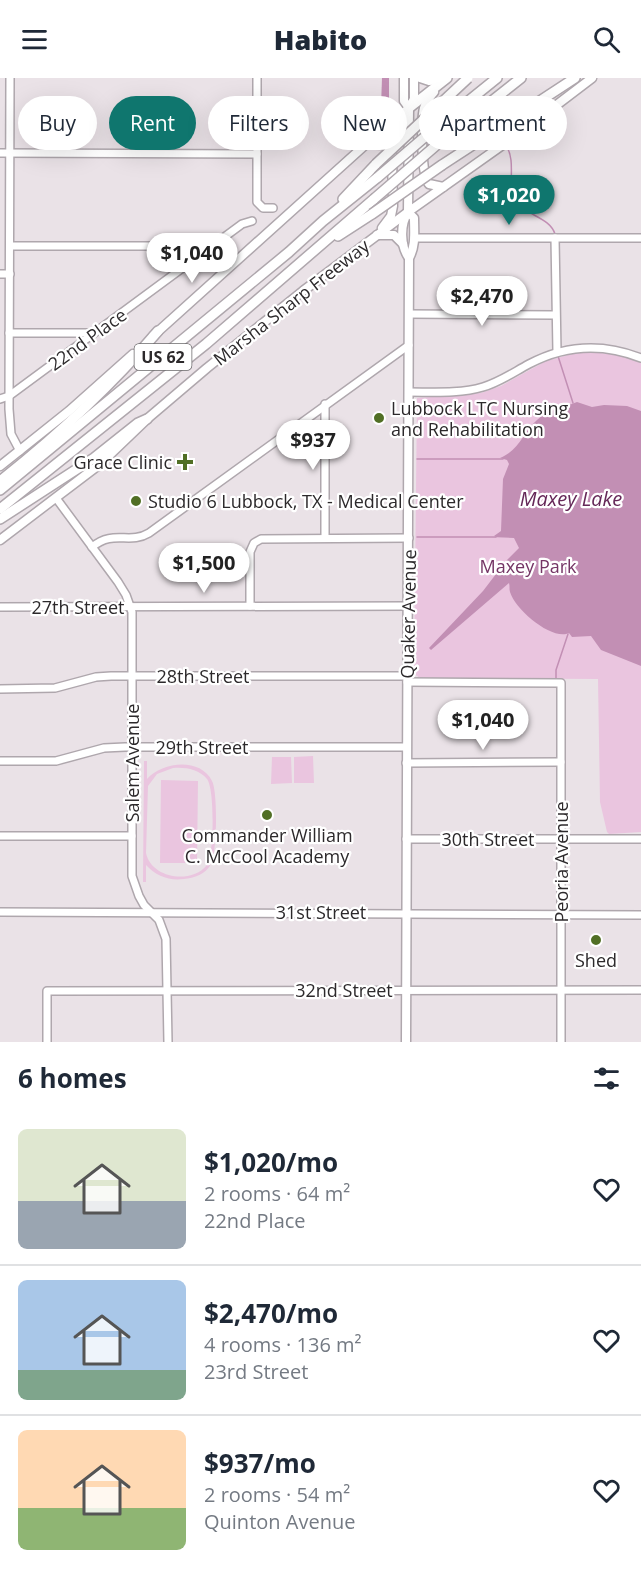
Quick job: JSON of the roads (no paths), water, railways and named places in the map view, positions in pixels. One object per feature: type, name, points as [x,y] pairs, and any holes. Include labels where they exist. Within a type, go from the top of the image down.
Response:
[{"type":"highway","name":"US 62","points":[[322,220],[376,164],[468,78]]},
{"type":"highway","name":"Marsha Sharp Freeway","points":[[0,490],[289,252],[322,220],[378,177],[497,78]]},
{"type":"highway","name":"Marsha Sharp Freeway","points":[[0,509],[206,344],[440,142],[521,78]]},
{"type":"highway","name":"US 62","points":[[306,257],[575,78]]},
{"type":"highway","points":[[409,108],[445,79]]},
{"type":"highway","points":[[0,481],[38,451],[85,407],[138,356],[158,331]]},
{"type":"highway","points":[[0,519],[94,458],[138,423],[147,419]]},
{"type":"main road","name":"Quaker Avenue","points":[[404,78],[404,101],[409,108]]},
{"type":"main road","name":"Quaker Avenue","points":[[409,258],[403,250],[403,220],[408,212],[409,108],[414,99],[414,78]]},
{"type":"main road","points":[[420,78],[429,81],[445,79]]},
{"type":"main road","name":"Marsha Sharp Freeway","points":[[0,540],[100,464],[147,419],[266,320],[377,235],[592,78]]},
{"type":"main road","points":[[443,187],[429,184],[424,174],[423,111],[427,100],[445,79]]},
{"type":"main road","points":[[0,466],[69,411],[360,150]]},
{"type":"main road","points":[[377,235],[393,211],[392,154],[389,150]]},
{"type":"main road","name":"Quaker Avenue","points":[[406,1042],[409,258],[414,250],[414,218],[408,212]]},
{"type":"main road","points":[[377,235],[394,236],[403,244]]},
{"type":"street","points":[[10,78],[9,396],[11,434],[20,451]]},
{"type":"street","points":[[257,78],[257,202],[263,208],[273,208]]},
{"type":"street","points":[[0,153],[257,154]]},
{"type":"street","name":"22nd Place","points":[[0,399],[9,396],[242,224],[252,221]]},
{"type":"street","points":[[414,238],[641,238]]},
{"type":"street","points":[[555,238],[557,352]]},
{"type":"street","points":[[10,246],[192,246],[205,251]]},
{"type":"street","points":[[0,274],[10,274]]},
{"type":"street","points":[[409,314],[555,315]]},
{"type":"street","points":[[9,333],[94,333]]},
{"type":"street","points":[[92,547],[105,538],[139,537],[149,533],[409,345]]},
{"type":"street","points":[[409,392],[459,391],[486,387],[538,359],[557,352],[595,347],[620,351],[641,358]]},
{"type":"street","points":[[325,404],[325,538]]},
{"type":"street","name":"Salem Avenue","points":[[56,498],[118,582],[130,607],[134,885],[149,912],[159,920],[166,939],[168,1042]]},
{"type":"street","points":[[250,606],[250,550],[254,543],[265,538],[409,538]]},
{"type":"street","name":"27th Street","points":[[0,607],[408,606]]},
{"type":"street","name":"28th Street","points":[[0,689],[56,688],[96,677],[132,676],[561,683]]},
{"type":"street","name":"Peoria Avenue","points":[[561,683],[561,1042]]},
{"type":"street","name":"29th Street","points":[[0,761],[56,761],[104,748],[133,747],[406,747]]},
{"type":"street","points":[[406,764],[561,762]]},
{"type":"street","points":[[0,837],[132,836]]},
{"type":"street","name":"30th Street","points":[[406,839],[641,839]]},
{"type":"street","name":"31st Street","points":[[0,912],[406,912],[417,915],[641,915]]},
{"type":"street","name":"32nd Street","points":[[47,1042],[47,991],[641,990]]},
{"type":"water","points":[[382,78],[389,78],[389,96],[381,96]]},
{"type":"water","name":"Maxey Lake","points":[[577,402],[592,407],[627,406],[641,411],[641,666],[601,650],[591,636],[572,637],[569,633],[554,633],[545,629],[520,608],[510,592],[509,583],[431,650],[429,648],[483,591],[519,548],[514,538],[491,537],[496,537],[494,536],[501,531],[503,479],[509,464],[507,460],[500,458],[517,446],[532,425],[542,416]]},
{"type":"waterway","points":[[508,150],[515,199],[524,209],[547,223],[555,234]]},
{"type":"waterway","points":[[558,356],[573,403]]},
{"type":"waterway","points":[[417,459],[503,459]]},
{"type":"waterway","points":[[417,537],[496,537]]},
{"type":"waterway","points":[[556,679],[556,670],[568,634]]},
{"type":"place","name":"Lubbock LTC Nursing and Rehabilitation","points":[[379,418]]},
{"type":"place","name":"Grace Clinic","points":[[185,462]]},
{"type":"place","name":"Studio 6 Lubbock, TX - Medical Center","points":[[136,501]]},
{"type":"place","name":"Commander William C. McCool Academy","points":[[267,815]]},
{"type":"place","name":"Shed","points":[[596,940]]},
{"type":"park label","name":"Maxey Park","points":[[528,566]]}]
